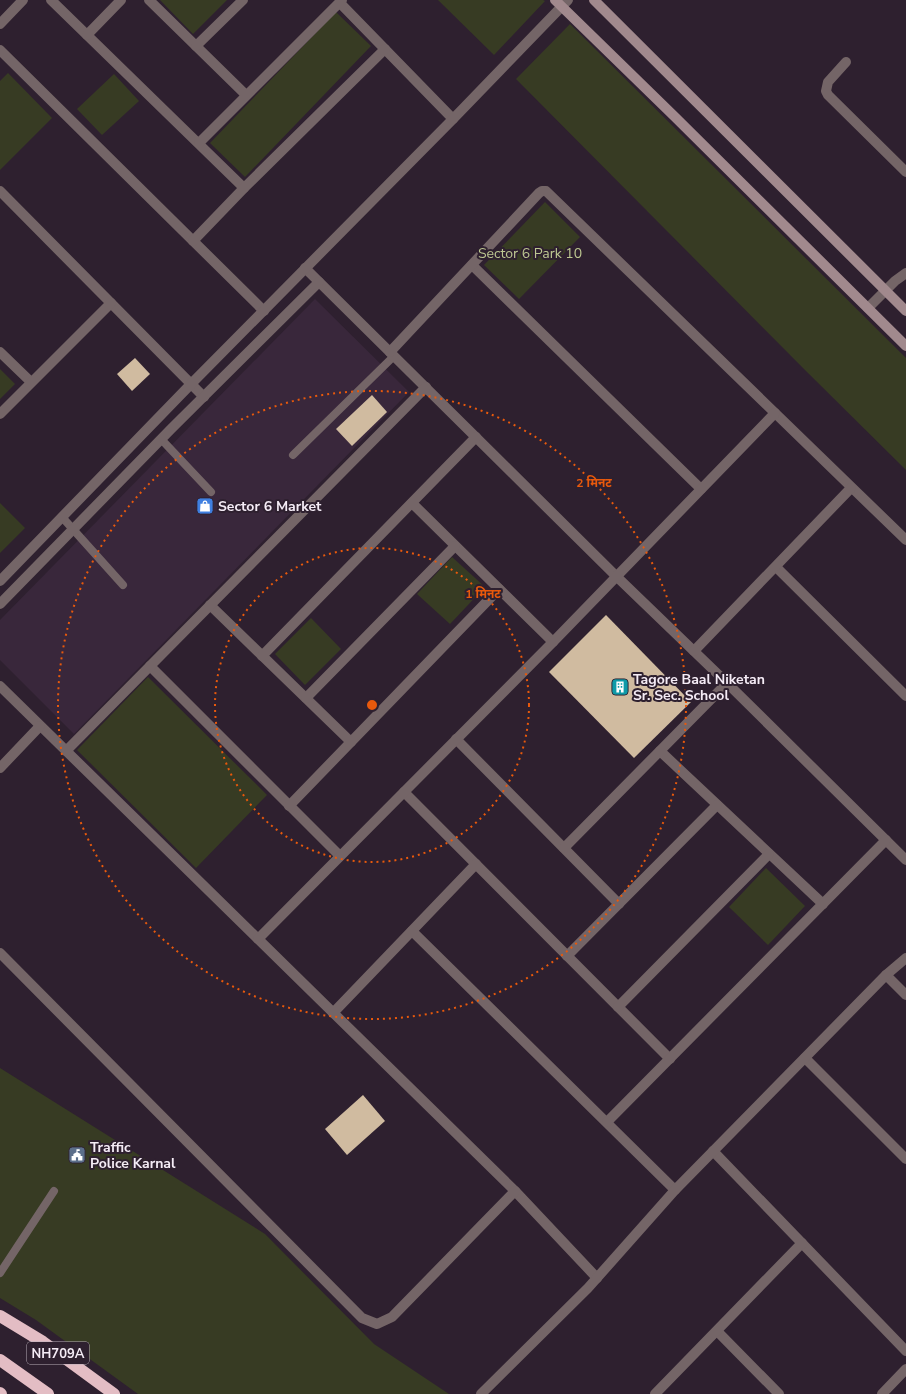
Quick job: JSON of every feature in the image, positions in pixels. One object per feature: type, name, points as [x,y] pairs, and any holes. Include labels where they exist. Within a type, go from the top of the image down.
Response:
[{"type":"highway","name":"NH709A","points":[[0,1316],[43,1342],[114,1394]]},
{"type":"highway","points":[[0,1360],[48,1394]]},
{"type":"street","points":[[0,24],[23,0]]},
{"type":"street","points":[[51,0],[244,188]]},
{"type":"street","points":[[87,35],[121,0]]},
{"type":"street","points":[[149,0],[246,95]]},
{"type":"street","points":[[196,46],[243,0]]},
{"type":"street","points":[[594,0],[906,311]]},
{"type":"street","points":[[199,143],[341,1],[453,119]]},
{"type":"street","points":[[0,581],[191,384],[453,119],[562,2],[906,346]]},
{"type":"street","points":[[193,241],[244,188],[385,49]]},
{"type":"street","points":[[0,50],[264,311]]},
{"type":"street","points":[[846,62],[828,82],[826,91],[828,95],[906,172]]},
{"type":"street","points":[[0,191],[204,397]]},
{"type":"street","points":[[392,354],[539,193],[546,191],[906,540]]},
{"type":"street","points":[[472,265],[701,489]]},
{"type":"street","points":[[305,268],[906,860]]},
{"type":"street","points":[[868,308],[885,290],[906,273]]},
{"type":"street","points":[[0,604],[161,439],[319,282]]},
{"type":"street","points":[[0,414],[111,303]]},
{"type":"street","points":[[0,352],[31,382]]},
{"type":"street","points":[[66,751],[426,387]]},
{"type":"street","points":[[258,939],[553,642],[775,414]]},
{"type":"street","points":[[262,656],[476,436]]},
{"type":"street","points":[[694,651],[851,488]]},
{"type":"street","points":[[412,503],[553,642]]},
{"type":"street","points":[[306,698],[455,546]]},
{"type":"street","points":[[776,567],[906,696]]},
{"type":"street","points":[[289,806],[499,589]]},
{"type":"street","points":[[210,605],[351,742]]},
{"type":"street","points":[[150,666],[340,856]]},
{"type":"street","points":[[564,848],[727,683]]},
{"type":"street","points":[[0,686],[515,1191],[597,1278]]},
{"type":"street","points":[[0,768],[40,726]]},
{"type":"street","points":[[456,739],[619,904]]},
{"type":"street","points":[[660,751],[822,904]]},
{"type":"street","points":[[404,792],[670,1059]]},
{"type":"street","points":[[567,956],[717,805]]},
{"type":"street","points":[[607,1122],[886,840]]},
{"type":"street","points":[[618,1007],[769,854]]},
{"type":"street","points":[[333,1013],[476,864]]},
{"type":"street","points":[[412,931],[675,1190]]},
{"type":"street","points":[[0,953],[362,1318],[377,1324],[392,1317],[515,1191]]},
{"type":"street","points":[[481,1394],[597,1278],[675,1190],[713,1151],[886,975],[906,958]]},
{"type":"street","points":[[886,975],[906,995]]},
{"type":"street","points":[[805,1058],[906,1159]]},
{"type":"street","points":[[713,1151],[906,1351]]},
{"type":"street","points":[[655,1394],[802,1243]]},
{"type":"street","points":[[717,1331],[779,1394]]},
{"type":"street","points":[[882,1394],[906,1369]]},
{"type":"lane","points":[[292,455],[392,354]]},
{"type":"lane","points":[[161,439],[211,492]]},
{"type":"lane","points":[[62,517],[123,585]]},
{"type":"lane","points":[[0,1273],[54,1191]]},
{"type":"shaded area","name":"Sector 6 Market","points":[[315,299],[409,392],[74,734],[0,660],[0,620]]},
{"type":"green space","points":[[160,0],[227,0],[193,34]]},
{"type":"green space","points":[[438,0],[543,0],[545,1],[494,55]]},
{"type":"green space","points":[[336,12],[371,46],[245,177],[210,143]]},
{"type":"green space","points":[[570,24],[906,358],[906,470],[516,79]]},
{"type":"green space","points":[[8,73],[52,118],[0,170],[0,81]]},
{"type":"green space","points":[[114,74],[139,101],[102,135],[77,109]]},
{"type":"green space","name":"Sector 6 Park 10","points":[[545,202],[580,237],[519,299],[484,265]]},
{"type":"green space","points":[[0,369],[15,384],[0,399]]},
{"type":"green space","points":[[0,503],[25,528],[0,553]]},
{"type":"green space","points":[[452,557],[485,587],[450,624],[417,594]]},
{"type":"green space","points":[[311,618],[341,649],[305,685],[275,654]]},
{"type":"green space","points":[[148,677],[267,795],[196,868],[77,750]]},
{"type":"green space","points":[[766,868],[805,906],[768,945],[729,907]]},
{"type":"green space","points":[[0,1068],[265,1234],[374,1344],[449,1394],[138,1394],[36,1320],[0,1298]]},
{"type":"building","points":[[135,358],[150,374],[132,391],[117,374]]},
{"type":"building","points":[[372,395],[387,412],[352,446],[336,429]]},
{"type":"building","name":"Tagore Baal Niketan Sr. Sec. School","points":[[606,615],[691,702],[634,758],[549,672]]},
{"type":"building","points":[[363,1095],[385,1121],[347,1155],[325,1129]]},
{"type":"place","name":"Sector 6 Market","points":[[205,506]]},
{"type":"place","name":"Tagore Baal Niketan Sr. Sec. School","points":[[620,687]]},
{"type":"place","name":"Traffic Police Karnal","points":[[77,1155]]}]
